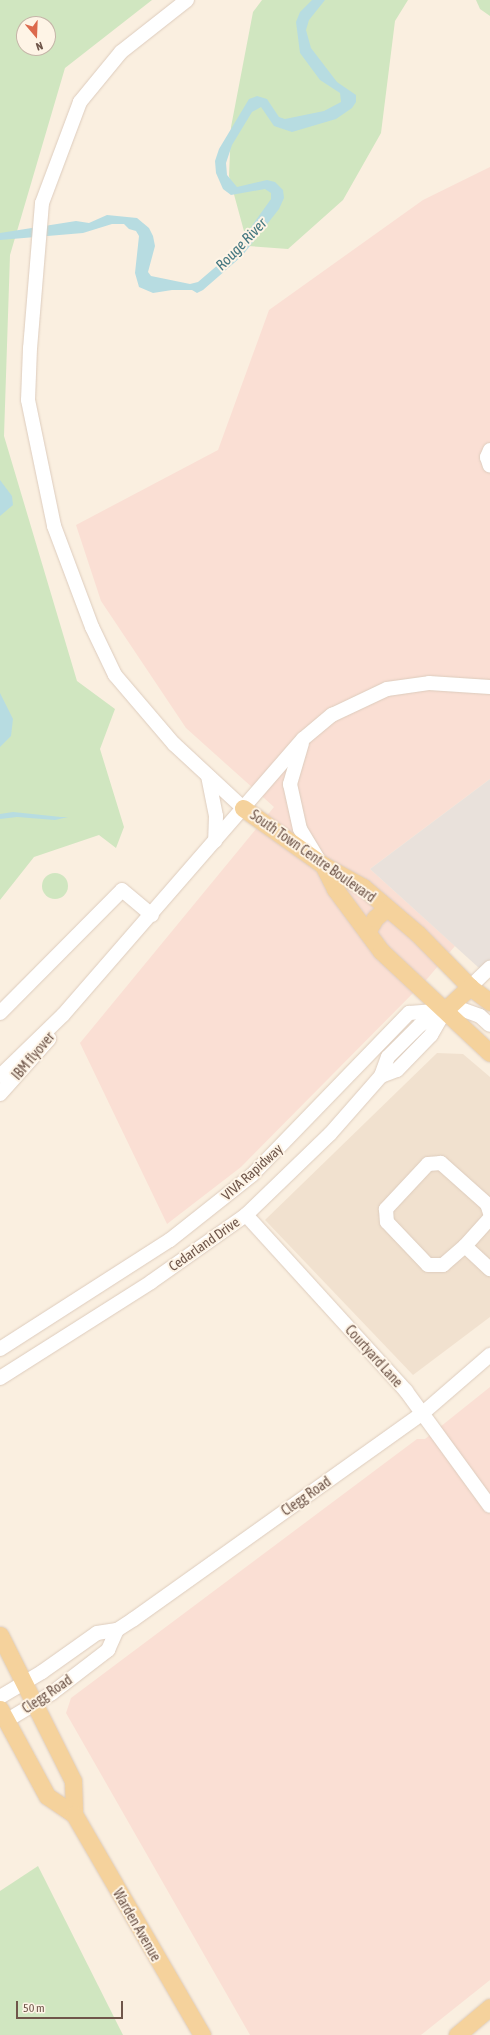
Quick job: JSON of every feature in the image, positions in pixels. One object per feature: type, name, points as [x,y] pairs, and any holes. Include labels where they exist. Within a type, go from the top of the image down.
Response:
[{"type":"main road","name":"South Town Centre Boulevard","points":[[243,808],[323,865],[363,887],[424,939],[470,987],[490,1002]]},
{"type":"main road","points":[[323,865],[335,889],[381,951],[446,1009],[490,1053]]},
{"type":"main road","points":[[367,932],[375,918],[387,908]]},
{"type":"main road","name":"Cedarland Drive","points":[[446,1009],[470,987]]},
{"type":"main road","name":"Warden Avenue","points":[[0,1635],[73,1781],[74,1814]]},
{"type":"main road","name":"Warden Avenue","points":[[3,1715],[47,1796],[74,1814],[202,2035]]},
{"type":"main road","points":[[457,2035],[490,2007]]},
{"type":"street","points":[[187,0],[121,52],[80,102],[42,203],[28,400],[54,526],[92,627],[115,675],[174,744],[243,808]]},
{"type":"street","points":[[490,450],[487,457],[490,466]]},
{"type":"street","points":[[0,1076],[63,1016],[303,739],[341,710],[387,689],[429,683],[490,686]]},
{"type":"street","points":[[303,739],[290,784],[300,829],[323,865]]},
{"type":"street","points":[[208,776],[216,816],[215,841]]},
{"type":"street","points":[[0,1013],[122,890],[152,914]]},
{"type":"street","points":[[470,987],[490,968]]},
{"type":"street","name":"Cedarland Drive","points":[[0,1378],[151,1282],[246,1215],[330,1134],[381,1076],[388,1057],[420,1025],[446,1009]]},
{"type":"street","name":"VIVA Rapidway","points":[[0,1349],[170,1240],[252,1175],[409,1013],[461,1009],[480,1016],[490,1025]]},
{"type":"street","name":"IBM flyover","points":[[0,1094],[46,1045],[63,1016]]},
{"type":"street","points":[[490,1213],[487,1204],[441,1163],[428,1164],[386,1209],[387,1222],[428,1265],[443,1265],[465,1246],[490,1218]]},
{"type":"street","name":"Courtyard Lane","points":[[246,1215],[423,1413],[490,1506]]},
{"type":"street","points":[[465,1246],[490,1269]]},
{"type":"street","name":"Clegg Road","points":[[0,1697],[97,1633],[117,1630],[423,1413],[490,1355]]},
{"type":"street","name":"Clegg Road","points":[[3,1715],[34,1704],[108,1650],[117,1630]]},
{"type":"shaded area","points":[[490,167],[490,779],[370,869],[455,946],[427,979],[241,1167],[167,1224],[80,1043],[274,807],[186,728],[101,601],[76,525],[218,450],[269,310],[423,200]]},
{"type":"shaded area","points":[[490,779],[490,978],[370,869]]},
{"type":"shaded area","points":[[437,1053],[463,1054],[490,1077],[490,1317],[413,1375],[265,1220]]},
{"type":"shaded area","points":[[490,1387],[490,1980],[421,2035],[250,2035],[66,1713],[71,1698],[417,1439],[425,1439]]},
{"type":"green space","points":[[0,0],[152,0],[65,68],[10,255],[4,436],[77,681],[115,709],[100,749],[124,827],[116,848],[99,835],[34,857],[0,900]]},
{"type":"green space","points":[[262,0],[408,0],[395,21],[381,133],[343,200],[288,249],[248,246],[229,176],[231,127],[253,12]]},
{"type":"green space","points":[[476,0],[490,0],[490,16],[480,9]]},
{"type":"green space","points":[[55,873],[64,877],[68,886],[64,895],[55,899],[46,895],[42,886],[46,877]]},
{"type":"green space","points":[[38,1866],[123,2035],[0,2035],[0,1891]]},
{"type":"water","name":"Rouge River","points":[[312,0],[325,0],[309,20],[306,30],[311,48],[337,82],[356,95],[356,102],[352,108],[336,119],[292,132],[274,126],[261,107],[252,112],[232,145],[226,163],[227,175],[237,187],[267,180],[275,182],[283,190],[284,198],[279,209],[242,256],[203,290],[197,293],[192,290],[172,290],[153,293],[139,287],[135,273],[139,236],[136,231],[129,229],[124,224],[112,224],[83,233],[0,240],[0,233],[76,221],[89,223],[107,215],[137,218],[149,228],[153,236],[155,246],[148,272],[151,276],[190,284],[198,282],[233,252],[271,199],[271,193],[265,189],[231,195],[223,189],[216,173],[215,161],[219,149],[249,99],[257,96],[267,99],[279,117],[285,119],[324,111],[341,102],[340,93],[320,80],[300,53],[296,22],[300,12]]},
{"type":"water","points":[[0,480],[12,496],[13,505],[0,516]]},
{"type":"water","points":[[0,693],[13,719],[11,736],[0,747]]},
{"type":"water","points":[[13,812],[68,817],[55,820],[17,817],[0,819],[0,814]]}]
